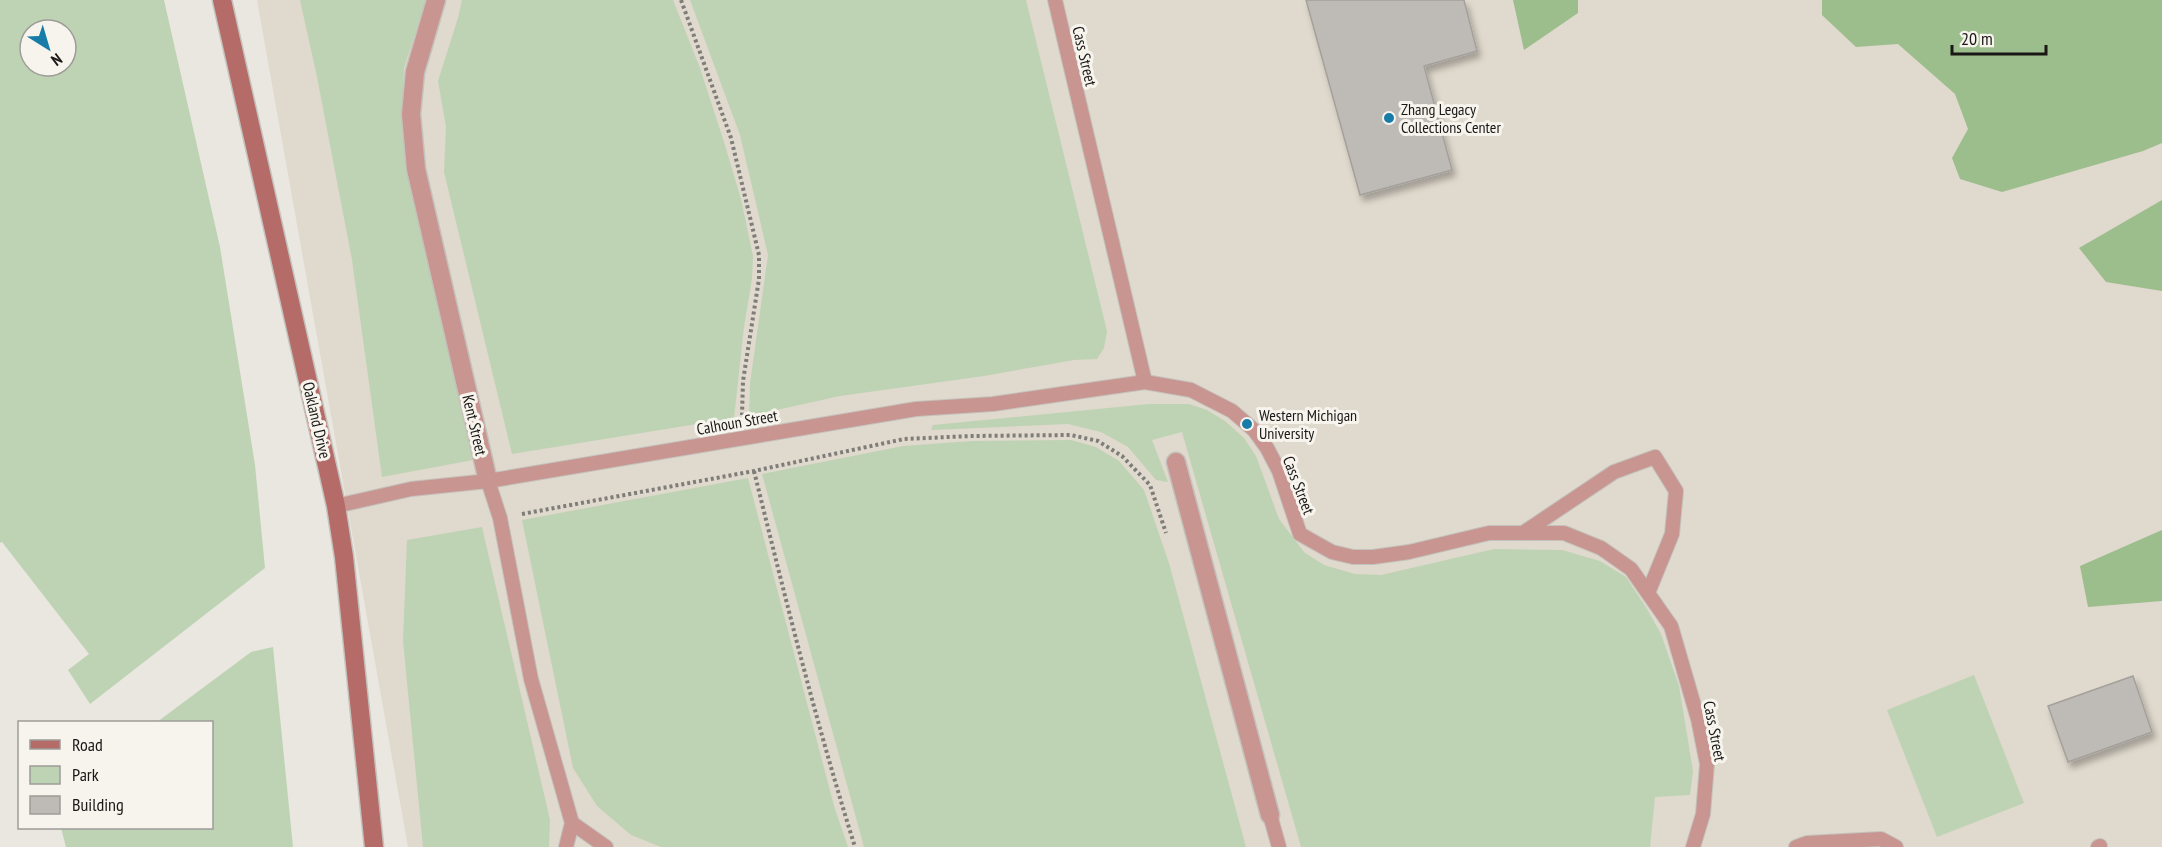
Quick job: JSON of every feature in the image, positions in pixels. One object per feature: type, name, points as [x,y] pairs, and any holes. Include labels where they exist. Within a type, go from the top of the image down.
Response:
[{"type":"main road","name":"Oakland Drive","points":[[222,0],[336,506],[344,557],[374,847]]},
{"type":"street","name":"Kent Street","points":[[436,0],[415,72],[411,114],[416,169],[488,482]]},
{"type":"street","points":[[1176,462],[1270,814]]},
{"type":"lane","name":"Cass Street","points":[[1055,0],[1145,382],[1191,390],[1205,396],[1232,411],[1254,430],[1267,448],[1278,471],[1300,534],[1332,552],[1353,556],[1373,556],[1409,552],[1489,533],[1564,533],[1601,548],[1631,569],[1671,626],[1698,719],[1707,764],[1703,814],[1694,847]]},
{"type":"lane","name":"Calhoun Street","points":[[336,506],[411,489],[488,482],[916,409],[993,404],[1145,382]]},
{"type":"lane","points":[[1523,533],[1614,472],[1655,457],[1676,491],[1672,534],[1648,593]]},
{"type":"lane","name":"Kent Street","points":[[488,482],[500,518],[531,679],[572,823],[566,847]]},
{"type":"lane","points":[[1270,814],[1279,847]]},
{"type":"lane","points":[[572,823],[606,847]]},
{"type":"lane","points":[[1796,847],[1807,843],[1881,839],[1896,847]]},
{"type":"path","points":[[681,0],[731,138],[759,255],[759,279],[743,381],[742,417]]},
{"type":"path","points":[[500,518],[754,471],[904,439],[1071,435],[1098,441],[1122,456],[1150,485],[1169,542]]},
{"type":"path","points":[[754,471],[785,595],[855,847]]},
{"type":"shaded area","name":"Western Michigan University","points":[[257,0],[2162,0],[2162,847],[408,847]]},
{"type":"green space","points":[[0,0],[164,0],[220,247],[255,465],[265,568],[90,704],[68,670],[89,654],[2,542],[0,543]]},
{"type":"green space","points":[[300,0],[426,0],[404,68],[402,114],[408,172],[473,460],[382,477],[352,260]]},
{"type":"green space","points":[[462,0],[673,0],[700,68],[724,142],[741,199],[753,256],[734,418],[512,454],[444,172],[446,127],[438,81]]},
{"type":"green space","points":[[690,0],[1026,0],[1107,331],[1104,348],[1097,359],[1074,360],[984,376],[840,396],[749,416],[750,383],[768,255],[740,135]]},
{"type":"green space","points":[[1513,0],[1578,0],[1578,13],[1524,50]]},
{"type":"green space","points":[[1822,0],[2162,0],[2162,143],[2143,151],[2002,192],[1960,179],[1952,158],[1968,129],[1955,94],[1898,44],[1856,47],[1822,15]]},
{"type":"green space","points":[[2162,200],[2162,291],[2106,282],[2079,248]]},
{"type":"green space","points":[[1149,404],[1189,404],[1207,410],[1225,421],[1244,438],[1256,456],[1279,519],[1304,552],[1324,565],[1355,574],[1381,575],[1494,549],[1562,550],[1600,561],[1626,577],[1661,634],[1679,686],[1693,771],[1690,795],[1655,797],[1650,847],[1301,847],[1182,432],[1152,440],[1168,482],[1156,480],[1128,447],[1101,432],[1068,424],[931,430],[933,425]]},
{"type":"green space","points":[[1071,440],[1096,447],[1119,461],[1144,490],[1169,563],[1246,847],[864,847],[762,474],[903,446],[972,441]]},
{"type":"green space","points":[[748,478],[834,806],[848,847],[661,847],[631,835],[597,806],[573,768],[522,520]]},
{"type":"green space","points":[[482,527],[550,820],[549,847],[423,847],[403,641],[407,540]]},
{"type":"green space","points":[[2162,530],[2162,601],[2088,607],[2080,566]]},
{"type":"green space","points":[[273,647],[293,847],[66,847],[61,829],[213,829],[213,721],[158,721],[251,652]]},
{"type":"green space","points":[[1974,675],[2024,803],[1937,837],[1887,710]]},
{"type":"building","name":"Zhang Legacy Collections Center","points":[[1306,0],[1464,0],[1477,51],[1424,66],[1452,170],[1360,195]]},
{"type":"building","points":[[2133,676],[2152,732],[2068,762],[2048,706]]},
{"type":"place","name":"Zhang Legacy Collections Center","points":[[1389,118]]},
{"type":"place","name":"Western Michigan University","points":[[1247,424]]}]
